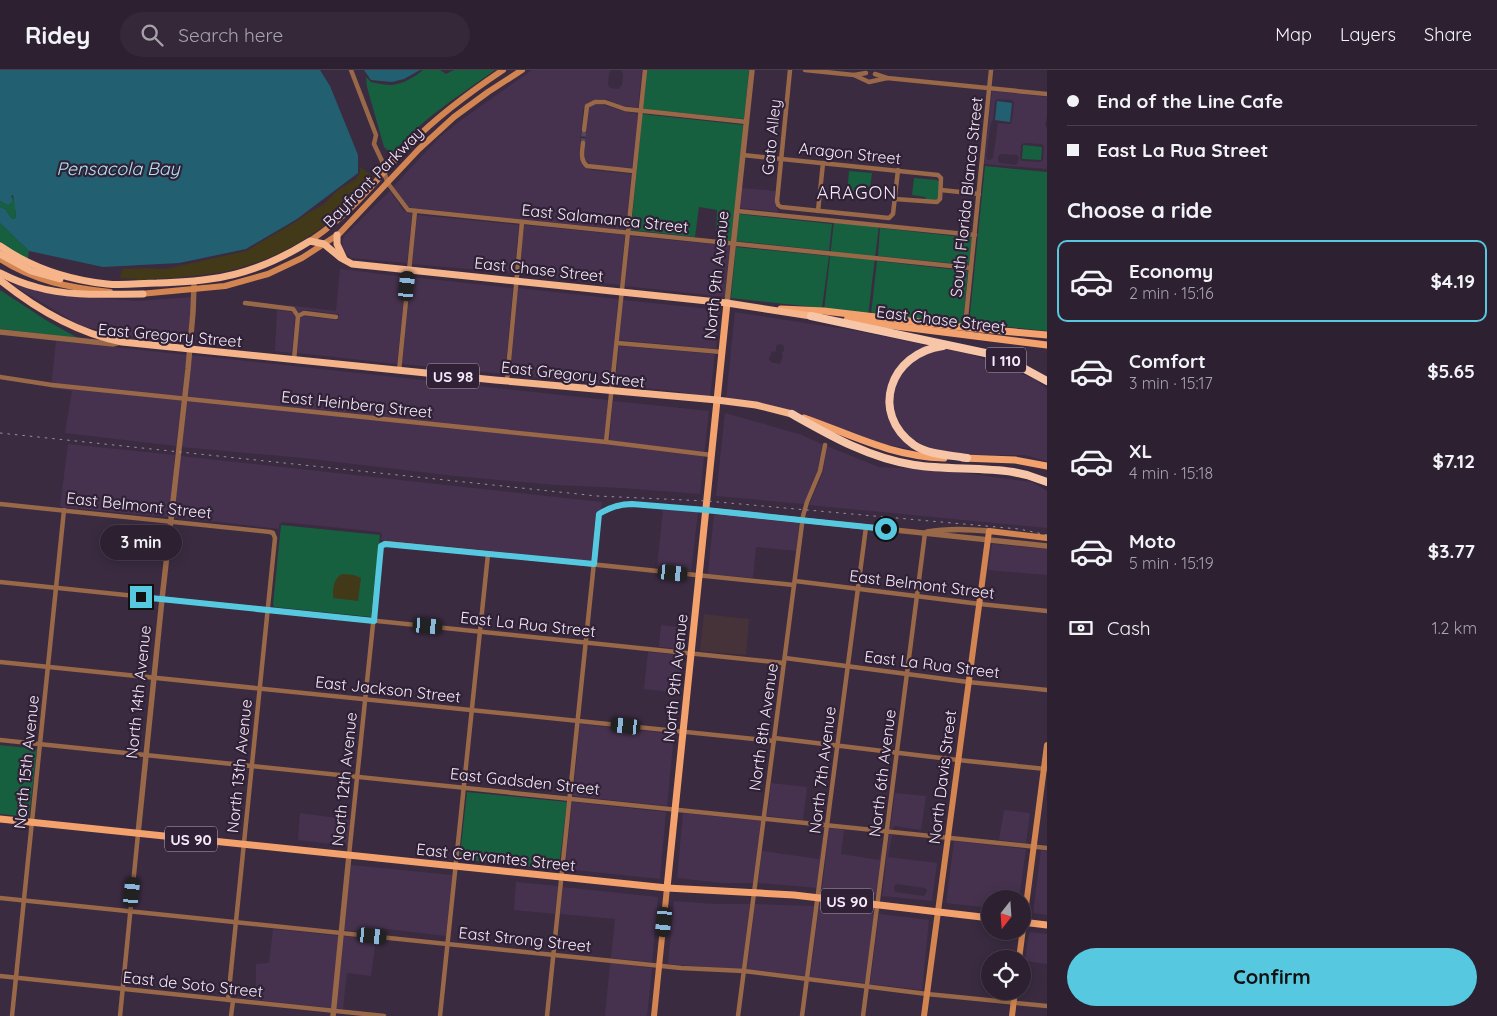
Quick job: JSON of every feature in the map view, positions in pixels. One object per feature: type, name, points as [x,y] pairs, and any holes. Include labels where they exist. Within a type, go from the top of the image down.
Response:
[{"type":"highway","points":[[337,235],[338,244],[345,262]]},
{"type":"highway","points":[[310,241],[324,244],[345,262]]},
{"type":"highway","name":"Bayfront Parkway","points":[[87,281],[109,284],[212,279],[241,272],[286,255],[310,241]]},
{"type":"highway","points":[[0,246],[21,260],[61,276],[87,281]]},
{"type":"highway","points":[[0,254],[20,266],[42,275],[64,280],[87,281]]},
{"type":"highway","name":"East Chase Street","points":[[345,262],[727,303],[812,316]]},
{"type":"highway","points":[[0,273],[18,282],[49,290],[84,294],[143,294]]},
{"type":"highway","name":"US 98","points":[[0,280],[22,298],[51,315],[96,335],[122,342]]},
{"type":"highway","points":[[812,316],[950,345]]},
{"type":"highway","name":"East Gregory Street","points":[[122,342],[612,392],[717,400],[756,405],[792,414]]},
{"type":"highway","points":[[950,345],[923,351],[904,364],[892,386],[890,407],[904,436],[916,445],[929,451],[967,458]]},
{"type":"highway","name":"I 110","points":[[950,345],[1002,358],[1027,369],[1047,381]]},
{"type":"highway","points":[[792,414],[854,447],[885,459],[926,466],[1021,473],[1047,482]]},
{"type":"main road","name":"Bayfront Parkway","points":[[310,241],[342,216],[427,127],[453,105],[504,70]]},
{"type":"main road","name":"Bayfront Parkway","points":[[0,259],[34,277],[66,286],[86,290],[143,294],[225,286],[262,276],[302,258],[337,235],[438,131],[479,98],[522,70]]},
{"type":"main road","name":"North 9th Avenue","points":[[654,1016],[727,303]]},
{"type":"main road","name":"East Chase Street","points":[[772,309],[824,311],[1047,335]]},
{"type":"main road","name":"East Chase Street","points":[[812,316],[1047,345]]},
{"type":"main road","name":"East Gregory Street","points":[[792,414],[893,451],[928,457],[1015,460],[1047,466]]},
{"type":"main road","points":[[989,531],[1047,538]]},
{"type":"main road","name":"North Davis Street","points":[[924,1016],[989,531]]},
{"type":"main road","points":[[1028,890],[1047,745]]},
{"type":"main road","name":"East Cervantes Street","points":[[0,819],[562,878],[667,888],[818,897],[981,917]]},
{"type":"main road","points":[[1031,923],[1047,925]]},
{"type":"main road","points":[[1012,1016],[1014,1000]]},
{"type":"street","points":[[351,70],[376,135],[374,144],[382,161],[387,182],[405,209],[415,212],[399,370]]},
{"type":"street","points":[[606,442],[645,70]]},
{"type":"street","name":"North 9th Avenue","points":[[727,303],[752,70]]},
{"type":"street","name":"Gato Alley","points":[[790,70],[777,201],[781,207],[818,211]]},
{"type":"street","points":[[805,70],[854,75],[870,82],[887,78],[1047,94]]},
{"type":"street","name":"South Florida Blanca Street","points":[[965,327],[991,70]]},
{"type":"street","points":[[854,75],[871,71],[887,78]]},
{"type":"street","points":[[865,79],[867,72]]},
{"type":"street","points":[[874,72],[874,81]]},
{"type":"street","points":[[474,90],[479,98]]},
{"type":"street","points":[[584,130],[586,110],[594,102],[605,102],[619,108],[640,111],[746,122]]},
{"type":"street","points":[[583,143],[582,156],[587,166],[591,168],[634,171]]},
{"type":"street","name":"Aragon Street","points":[[743,156],[938,174],[942,180],[941,190]]},
{"type":"street","points":[[823,163],[818,211],[889,218],[893,214],[898,170]]},
{"type":"street","points":[[895,199],[935,203],[940,199],[941,190],[979,194]]},
{"type":"street","points":[[737,211],[974,235]]},
{"type":"street","name":"East Salamanca Street","points":[[415,212],[971,268]]},
{"type":"street","points":[[507,381],[522,222]]},
{"type":"street","name":"North 14th Avenue","points":[[120,1016],[162,599],[190,349],[195,290],[194,281]]},
{"type":"street","points":[[245,303],[293,309],[298,316],[294,360]]},
{"type":"street","points":[[298,316],[304,313],[336,317]]},
{"type":"street","name":"East Gregory Street","points":[[0,332],[113,344],[122,342]]},
{"type":"street","points":[[617,343],[722,352]]},
{"type":"street","name":"East Heinberg Street","points":[[0,377],[52,385],[606,442],[711,455]]},
{"type":"street","name":"North 8th Avenue","points":[[738,1016],[802,520],[807,502],[820,471],[825,445]]},
{"type":"street","name":"East Belmont Street","points":[[0,504],[270,532],[274,535]]},
{"type":"street","points":[[547,1016],[599,514],[616,506],[632,504],[925,532],[939,536],[1047,546]]},
{"type":"street","name":"North 15th Avenue","points":[[12,1016],[64,510]]},
{"type":"street","name":"North 7th Avenue","points":[[802,1016],[866,527]]},
{"type":"street","points":[[925,532],[940,530],[989,531]]},
{"type":"street","name":"North 6th Avenue","points":[[863,1016],[925,532]]},
{"type":"street","name":"North 13th Avenue","points":[[231,1016],[236,922],[274,535]]},
{"type":"street","name":"East Belmont Street","points":[[383,544],[699,576],[858,589],[1047,611]]},
{"type":"street","name":"North 12th Avenue","points":[[333,1013],[381,546],[383,544]]},
{"type":"street","points":[[440,1016],[488,554]]},
{"type":"street","name":"East La Rua Street","points":[[0,582],[480,632],[848,666],[968,682],[1047,690]]},
{"type":"street","name":"East Jackson Street","points":[[0,662],[684,732],[838,745],[1045,769]]},
{"type":"street","name":"East Gadsden Street","points":[[0,740],[1047,848]]},
{"type":"street","name":"East Strong Street","points":[[0,898],[659,966],[716,971],[744,971],[927,994],[1047,1006]]},
{"type":"street","name":"East de Soto Street","points":[[0,976],[231,1000],[333,1013],[384,1016]]},
{"type":"shaded area","points":[[532,70],[611,70],[608,85],[610,88],[619,89],[622,85],[623,74],[621,71],[642,70],[638,108],[600,99],[588,102],[583,110],[579,156],[583,166],[591,170],[631,174],[626,230],[411,208],[407,206],[393,187],[440,137]]},
{"type":"shaded area","points":[[992,91],[1047,97],[1045,125],[1047,128],[1047,169],[984,164]],"holes":[[[998,99],[1012,100],[1014,103],[1012,121],[1010,124],[998,123],[993,158],[988,160],[986,157],[991,122],[993,120],[995,101]],[[1024,143],[1042,144],[1044,147],[1043,160],[1040,162],[1022,161],[1020,158],[1021,145]],[[1001,154],[1017,155],[1019,158],[1016,165],[1000,163],[998,156]]]},
{"type":"shaded area","points":[[604,105],[638,114],[632,168],[592,165],[585,160],[588,110],[591,106]]},
{"type":"shaded area","points":[[742,188],[775,191],[775,206],[778,212],[740,208]]},
{"type":"shaded area","points":[[390,191],[404,211],[412,214],[407,263],[351,258],[343,248],[344,236]]},
{"type":"shaded area","points":[[417,215],[519,225],[514,273],[412,264]]},
{"type":"shaded area","points":[[524,225],[625,235],[620,285],[519,274]]},
{"type":"shaded area","points":[[630,236],[731,246],[726,297],[625,286]]},
{"type":"shaded area","points":[[340,269],[406,277],[397,364],[297,353],[300,318],[304,316],[338,320],[339,314],[305,310],[299,312],[294,307],[286,305],[336,311]]},
{"type":"shaded area","points":[[411,277],[513,288],[505,374],[402,364]]},
{"type":"shaded area","points":[[11,284],[85,297],[137,301],[192,297],[188,342],[135,337],[81,326]]},
{"type":"shaded area","points":[[518,288],[618,299],[610,385],[510,375]]},
{"type":"shaded area","points":[[623,300],[720,310],[716,349],[619,340]]},
{"type":"shaded area","points":[[277,310],[292,312],[295,316],[292,353],[275,351]]},
{"type":"shaded area","points":[[735,312],[857,331],[930,346],[911,354],[896,371],[889,413],[917,450],[878,443],[793,411],[726,399]],"holes":[[[779,344],[783,345],[784,351],[781,353],[783,356],[781,362],[779,364],[771,362],[769,359],[771,353],[773,351],[776,352],[776,346]]]},
{"type":"shaded area","points":[[56,341],[187,355],[176,446],[65,433],[72,391],[51,388]]},
{"type":"shaded area","points":[[619,346],[715,354],[710,397],[615,385]]},
{"type":"shaded area","points":[[945,349],[969,354],[1008,368],[1034,379],[1047,389],[1047,461],[1024,455],[966,455],[935,450],[917,443],[903,430],[894,411],[893,397],[898,378],[918,356]]},
{"type":"shaded area","points":[[191,355],[608,400],[604,445],[609,444],[613,401],[709,411],[700,494],[556,485],[455,476],[303,458],[181,447]]},
{"type":"shaded area","points":[[725,413],[799,434],[822,444],[818,470],[804,504],[716,496]]},
{"type":"shaded area","points":[[68,444],[175,455],[169,517],[60,507]]},
{"type":"shaded area","points":[[827,446],[879,467],[940,470],[1032,482],[1047,491],[1047,528],[809,505],[823,472]]},
{"type":"shaded area","points":[[180,456],[602,502],[601,509],[596,512],[591,561],[381,540],[382,535],[380,532],[282,522],[279,525],[279,529],[174,517]]},
{"type":"shaded area","points":[[663,509],[698,512],[691,572],[657,568]]},
{"type":"shaded area","points":[[714,514],[799,523],[796,551],[756,547],[753,578],[708,574]]},
{"type":"shaded area","points":[[992,544],[1047,549],[1047,575],[988,570]]},
{"type":"shaded area","points":[[704,614],[749,619],[746,655],[700,651]]},
{"type":"shaded area","points":[[661,625],[685,628],[683,649],[659,647]]},
{"type":"shaded area","points":[[648,652],[682,655],[678,693],[644,689]]},
{"type":"shaded area","points":[[580,724],[674,734],[667,806],[573,796]]},
{"type":"shaded area","points":[[771,783],[807,787],[803,820],[767,816]]},
{"type":"shaded area","points":[[895,793],[926,796],[921,830],[894,826],[893,829],[890,829]]},
{"type":"shaded area","points":[[572,802],[666,812],[660,879],[565,869]]},
{"type":"shaded area","points":[[1004,810],[1030,813],[1026,843],[999,840]]},
{"type":"shaded area","points":[[300,813],[351,820],[348,846],[298,840]]},
{"type":"shaded area","points":[[683,813],[761,821],[753,883],[722,883],[677,878]]},
{"type":"shaded area","points":[[824,828],[817,888],[758,883],[762,851],[819,859]]},
{"type":"shaded area","points":[[829,828],[844,830],[841,854],[879,860],[885,834],[877,895],[822,889]]},
{"type":"shaded area","points":[[889,835],[892,835],[888,857],[937,863],[932,901],[882,896]],"holes":[[[896,884],[925,888],[927,890],[924,896],[895,892],[894,886]]]},
{"type":"shaded area","points":[[954,841],[1026,849],[1020,890],[981,890],[981,907],[946,903]]},
{"type":"shaded area","points":[[1041,850],[1047,851],[1047,915],[1033,913]]},
{"type":"shaded area","points":[[351,865],[452,875],[446,936],[378,928],[376,934],[344,930]]},
{"type":"shaded area","points":[[516,882],[558,886],[555,914],[514,910]]},
{"type":"shaded area","points":[[563,887],[658,897],[652,962],[611,958],[615,919],[560,914]]},
{"type":"shaded area","points":[[674,901],[750,904],[742,969],[668,964]]},
{"type":"shaded area","points":[[755,904],[814,906],[805,976],[747,969]]},
{"type":"shaded area","points":[[819,907],[874,914],[865,983],[810,977]]},
{"type":"shaded area","points":[[879,914],[929,920],[922,990],[870,984]]},
{"type":"shaded area","points":[[273,929],[339,936],[331,1008],[231,997],[256,996],[256,964],[269,963]]},
{"type":"shaded area","points":[[1031,932],[1047,934],[1047,964],[1031,962],[1031,950],[1027,950],[1028,940],[1031,940]]},
{"type":"shaded area","points":[[344,936],[376,939],[371,976],[347,973],[343,1009],[336,1008]]},
{"type":"shaded area","points":[[610,963],[652,968],[647,1016],[605,1016]]},
{"type":"green space","points":[[423,70],[440,70],[446,74],[454,70],[495,70],[428,119],[392,154],[384,147],[367,87],[366,77],[371,82],[392,85],[408,80]]},
{"type":"green space","points":[[647,70],[749,70],[744,119],[643,109]]},
{"type":"green space","points":[[642,114],[744,125],[731,241],[716,239],[717,210],[699,207],[695,237],[631,230]]},
{"type":"green space","points":[[1023,145],[1042,147],[1041,160],[1022,159]]},
{"type":"green space","points":[[985,166],[1047,172],[1047,331],[969,323]]},
{"type":"green space","points":[[849,171],[872,173],[869,196],[847,194]]},
{"type":"green space","points":[[914,178],[937,180],[939,182],[938,198],[935,200],[926,199],[925,197],[912,195]]},
{"type":"green space","points":[[11,195],[15,202],[16,218],[12,219],[5,209],[0,207],[0,201],[8,205]]},
{"type":"green space","points":[[739,214],[832,224],[829,251],[736,241]]},
{"type":"green space","points":[[834,221],[879,225],[868,316],[824,311]]},
{"type":"green space","points":[[0,223],[29,251],[27,263],[0,256]]},
{"type":"green space","points":[[880,228],[972,238],[969,265],[878,256]]},
{"type":"green space","points":[[736,247],[829,256],[822,308],[731,298]]},
{"type":"green space","points":[[877,261],[968,271],[963,324],[871,314]]},
{"type":"green space","points":[[0,290],[49,322],[78,338],[0,329]]},
{"type":"green space","points":[[281,525],[380,535],[371,617],[274,607]]},
{"type":"green space","points":[[0,745],[37,749],[29,817],[0,814]]},
{"type":"green space","points":[[467,792],[567,802],[559,866],[553,869],[466,860],[462,857],[460,854]]},
{"type":"sand","points":[[360,167],[374,177],[361,193],[330,221],[276,255],[236,269],[212,274],[138,281],[137,279],[120,278],[122,269],[165,269],[246,251],[323,205],[338,190],[356,179],[360,172]]},
{"type":"sand","points":[[342,574],[361,578],[358,601],[333,598],[335,581]]},
{"type":"water","name":"Pensacola Bay","points":[[0,70],[320,70],[330,86],[358,155],[358,173],[297,219],[246,249],[179,263],[103,267],[29,251],[0,223],[0,207],[5,209],[12,219],[16,218],[16,215],[13,195],[11,196],[12,202],[8,205],[0,201]]},
{"type":"water","points":[[364,70],[420,70],[404,79],[392,82],[371,80]]},
{"type":"water","points":[[997,101],[1012,103],[1010,122],[995,120]]},
{"type":"tunnel","points":[[583,143],[584,130]]},
{"type":"railway","points":[[0,433],[597,496],[707,501],[1019,529],[1047,535]]},
{"type":"district","name":"ARAGON","points":[[857,192]]},
{"type":"route","points":[[141,597],[374,621],[381,546],[383,544],[594,564],[599,514],[607,509],[624,504],[706,510],[886,529]]}]
